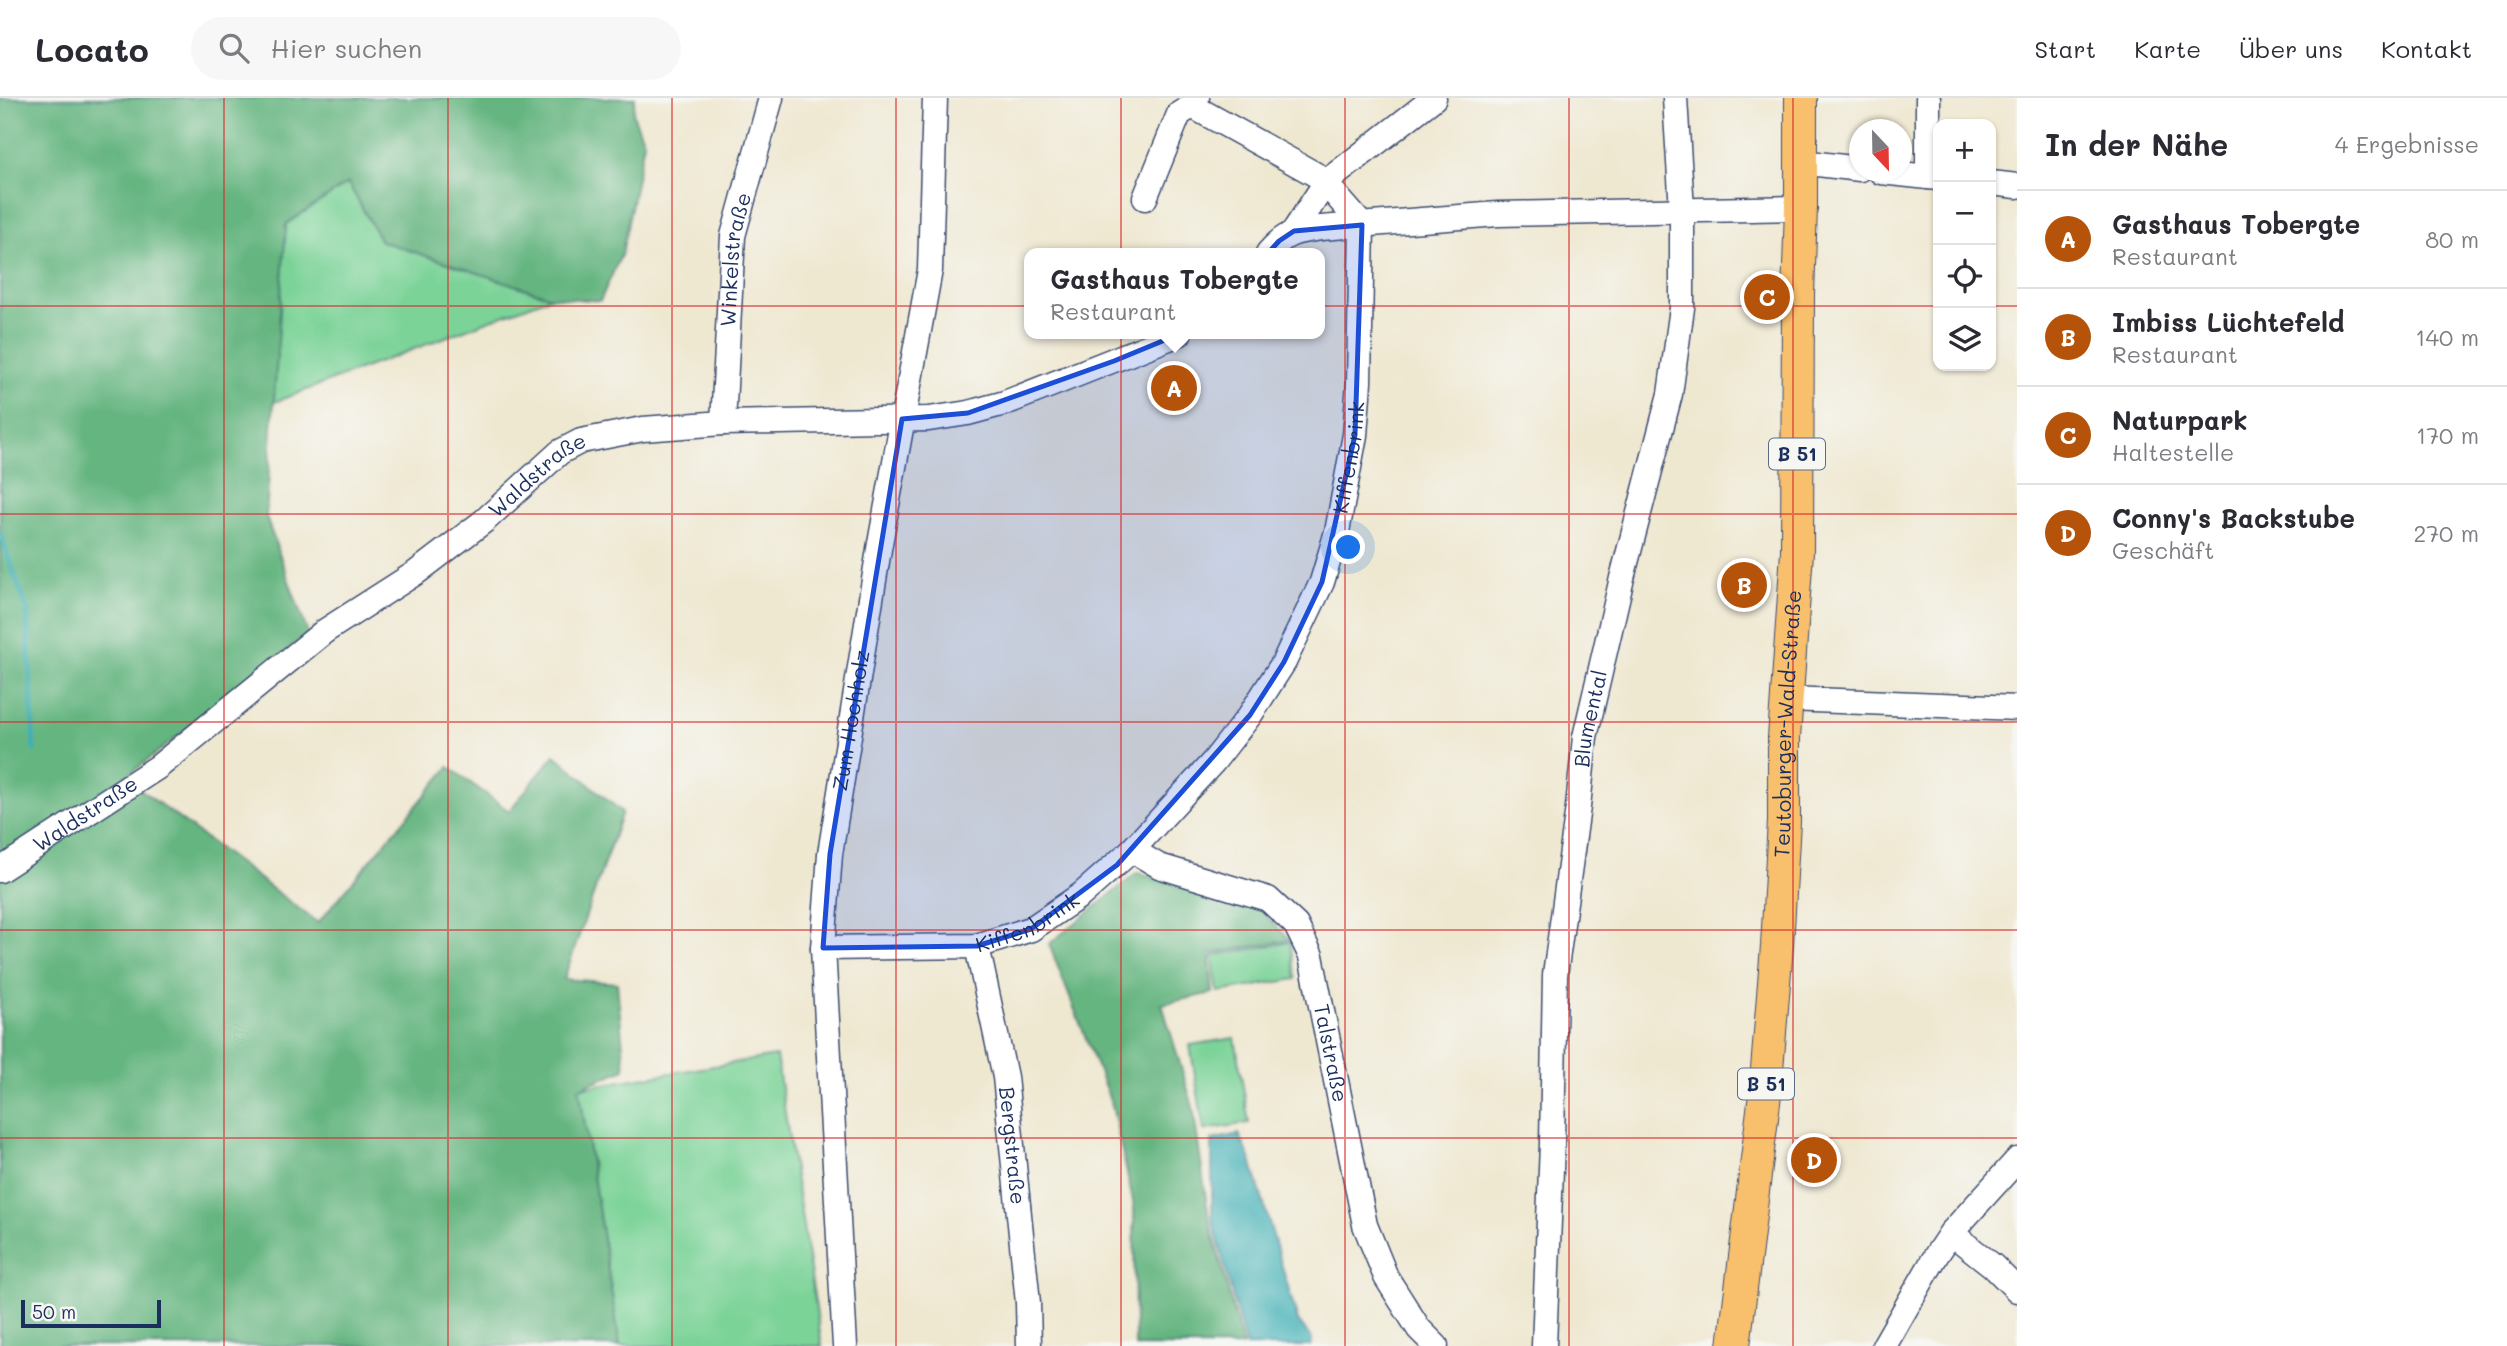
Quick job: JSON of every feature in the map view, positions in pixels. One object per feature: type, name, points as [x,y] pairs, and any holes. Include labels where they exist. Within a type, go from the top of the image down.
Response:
[{"type":"main road","name":"Teutoburger-Wald-Straße","points":[[1734,1346],[1766,1081],[1784,821],[1784,738],[1797,552],[1801,98]]},
{"type":"street","name":"Winkelstraße","points":[[723,423],[733,236],[771,98]]},
{"type":"street","name":"Zum Hochholz","points":[[845,1346],[823,948],[830,854],[902,419],[930,271],[935,98]]},
{"type":"street","points":[[1273,248],[1294,231],[1326,182],[1434,98]]},
{"type":"street","name":"Blumental","points":[[1544,1346],[1555,975],[1585,737],[1622,578],[1670,394],[1682,308],[1682,210],[1675,98]]},
{"type":"street","points":[[1912,176],[1933,178],[1928,98]]},
{"type":"street","points":[[1145,198],[1179,114],[1195,102],[1326,182],[1362,225]]},
{"type":"street","points":[[1801,162],[1849,168]]},
{"type":"street","points":[[1996,184],[2017,186]]},
{"type":"street","points":[[1294,231],[1498,214],[1801,208]]},
{"type":"street","name":"Kiffenbrink","points":[[823,948],[977,946],[1031,929],[1081,895],[1132,850],[1214,761],[1250,715],[1284,662],[1322,582],[1338,532],[1355,435],[1360,383],[1362,225]]},
{"type":"street","name":"Waldstraße","points":[[0,870],[158,767],[326,631],[417,572],[484,521],[560,452],[581,442],[643,429],[723,423],[929,419],[968,413],[1004,403],[1167,339]]},
{"type":"street","points":[[1788,699],[2017,708]]},
{"type":"street","name":"Talstraße","points":[[1132,850],[1159,866],[1268,899],[1296,925],[1311,956],[1365,1225],[1386,1277],[1419,1329],[1436,1346]]},
{"type":"street","name":"Bergstraße","points":[[977,946],[1005,1077],[1028,1303],[1028,1346]]},
{"type":"street","points":[[1884,1346],[1951,1233],[2017,1160]]},
{"type":"street","points":[[1951,1233],[1993,1266],[2017,1290]]},
{"type":"highlighted area","points":[[1362,225],[1355,435],[1322,582],[1284,662],[1250,715],[1117,865],[1031,929],[977,946],[823,948],[830,854],[902,419],[968,413],[1114,361],[1182,333],[1216,310],[1279,241],[1294,231]]},
{"type":"green space","points":[[0,98],[635,98],[633,114],[644,142],[622,253],[600,301],[551,297],[381,241],[348,183],[286,224],[266,517],[308,634],[125,778],[318,923],[449,767],[509,811],[555,755],[622,812],[564,979],[617,983],[625,1069],[579,1088],[620,1346],[0,1346]]},
{"type":"green space","points":[[348,183],[381,241],[551,297],[272,403],[286,224]]},
{"type":"green space","points":[[1137,873],[1255,905],[1290,940],[1209,954],[1213,993],[1162,1004],[1193,1107],[1209,1219],[1243,1346],[1135,1346],[1134,1206],[1112,1105],[1049,944]]},
{"type":"green space","points":[[1290,942],[1296,979],[1218,992],[1212,956]]},
{"type":"green space","points":[[1235,1038],[1249,1123],[1204,1130],[1190,1045]]},
{"type":"green space","points":[[776,1056],[822,1346],[620,1346],[579,1088]]},
{"type":"water","points":[[1239,1134],[1251,1160],[1298,1321],[1312,1339],[1312,1346],[1246,1346],[1212,1218],[1212,1140]]},
{"type":"waterway","points":[[0,533],[27,610],[34,750]]},
{"type":"place","name":"Naturpark","points":[[1767,297]]},
{"type":"place","name":"Gasthaus Tobergte","points":[[1174,388]]},
{"type":"place","name":"Imbiss Lüchtefeld","points":[[1744,585]]},
{"type":"place","name":"Conny's Backstube","points":[[1814,1160]]}]
